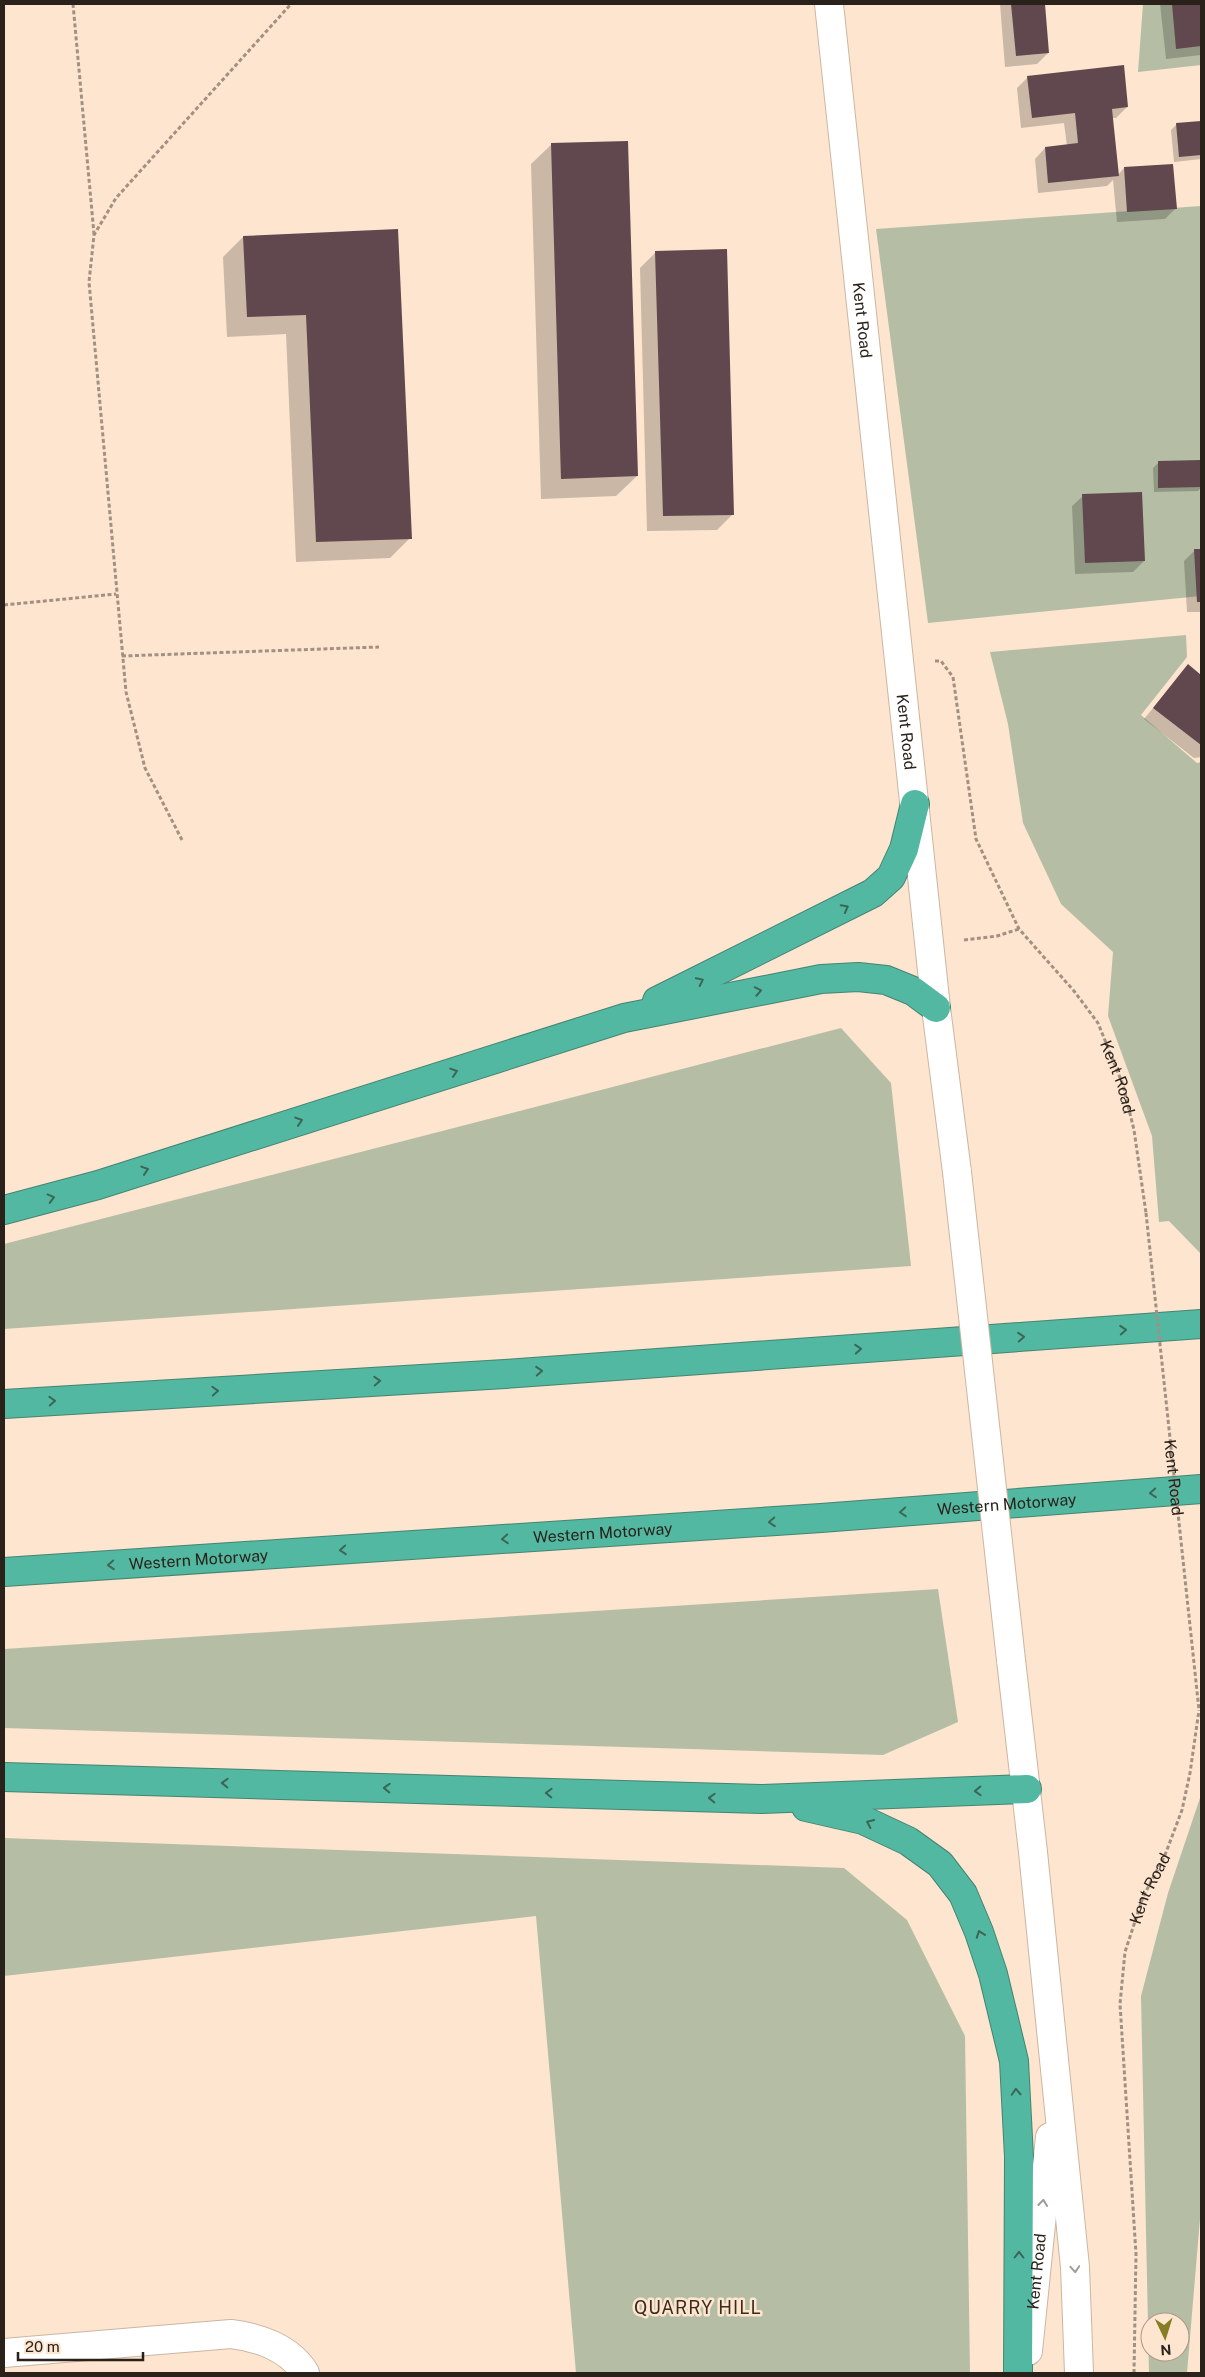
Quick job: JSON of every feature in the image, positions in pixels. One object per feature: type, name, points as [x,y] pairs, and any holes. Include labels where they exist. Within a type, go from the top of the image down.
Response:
[{"type":"highway","points":[[624,1018],[873,894],[891,877],[904,849],[915,804]]},
{"type":"highway","points":[[4,1210],[98,1185],[624,1018],[821,979],[858,977],[886,980],[913,991],[936,1008]]},
{"type":"highway","points":[[4,1404],[515,1373],[1201,1324]]},
{"type":"highway","name":"Western Motorway","points":[[4,1572],[821,1518],[1201,1489]]},
{"type":"highway","points":[[4,1777],[761,1799],[1027,1789]]},
{"type":"highway","points":[[761,1799],[863,1820],[908,1841],[940,1864],[963,1894],[979,1932],[993,1974],[1014,2061],[1019,2157],[1018,2373]]},
{"type":"main road","name":"Kent Road","points":[[829,4],[936,1008],[957,1172],[1027,1789],[1075,2267],[1080,2373]]},
{"type":"main road","name":"Kent Road","points":[[1026,2373],[1055,2081]]},
{"type":"main road","points":[[4,2352],[231,2334],[249,2336],[288,2354],[305,2373]]},
{"type":"path","points":[[73,4],[94,235],[89,282],[126,692],[145,768],[182,840]]},
{"type":"path","points":[[94,235],[116,198],[291,4]]},
{"type":"path","points":[[4,605],[116,594]]},
{"type":"path","points":[[122,656],[379,647]]},
{"type":"path","name":"Kent Road","points":[[900,665],[941,661],[953,677],[976,839],[1018,929],[1074,991],[1098,1022],[1123,1085],[1134,1130],[1146,1213],[1199,1710],[1190,1772],[1182,1810],[1165,1855],[1143,1897],[1125,1952],[1120,2004],[1136,2254],[1134,2373]]},
{"type":"path","points":[[929,942],[997,936],[1018,929]]},
{"type":"green space","points":[[1143,4],[1201,4],[1201,65],[1138,72]]},
{"type":"green space","points":[[1201,206],[1201,596],[928,623],[876,229]]},
{"type":"green space","points":[[1186,635],[1187,657],[1141,715],[1197,763],[1201,762],[1201,1254],[1169,1221],[1159,1222],[1152,1136],[1108,1016],[1113,952],[1061,904],[1023,823],[1008,724],[990,652]]},
{"type":"green space","points":[[841,1028],[891,1083],[911,1266],[4,1329],[4,1244]]},
{"type":"green space","points":[[938,1589],[958,1722],[883,1755],[4,1728],[4,1649]]},
{"type":"green space","points":[[1201,1795],[1201,2207],[1190,2337],[1190,2312],[1148,2312],[1141,1996],[1168,1893]]},
{"type":"green space","points":[[4,1838],[844,1868],[907,1920],[965,2036],[970,2373],[576,2373],[536,1916],[4,1976]]},
{"type":"green space","points":[[1149,2362],[1188,2362],[1187,2373],[1149,2373]]},
{"type":"building","points":[[1011,4],[1045,4],[1049,53],[1016,56]]},
{"type":"building","points":[[1172,4],[1201,4],[1201,46],[1176,49]]},
{"type":"building","points":[[1124,65],[1128,107],[1112,109],[1119,176],[1048,183],[1045,147],[1078,143],[1075,113],[1032,118],[1027,76]]},
{"type":"building","points":[[1201,121],[1201,155],[1179,157],[1176,123]]},
{"type":"building","points":[[628,141],[638,476],[561,479],[551,143]]},
{"type":"building","points":[[1173,164],[1177,209],[1127,212],[1124,167]]},
{"type":"building","points":[[398,229],[412,539],[316,542],[306,315],[247,317],[243,236]]},
{"type":"building","points":[[727,249],[734,515],[663,516],[655,251]]},
{"type":"building","points":[[1201,460],[1201,487],[1158,488],[1158,461]]},
{"type":"building","points":[[1142,492],[1145,561],[1085,563],[1082,494]]},
{"type":"building","points":[[1194,549],[1201,549],[1201,602],[1197,602]]},
{"type":"building","points":[[1188,664],[1201,675],[1201,745],[1153,708]]},
{"type":"district","name":"QUARRY HILL","points":[[698,2307]]}]
